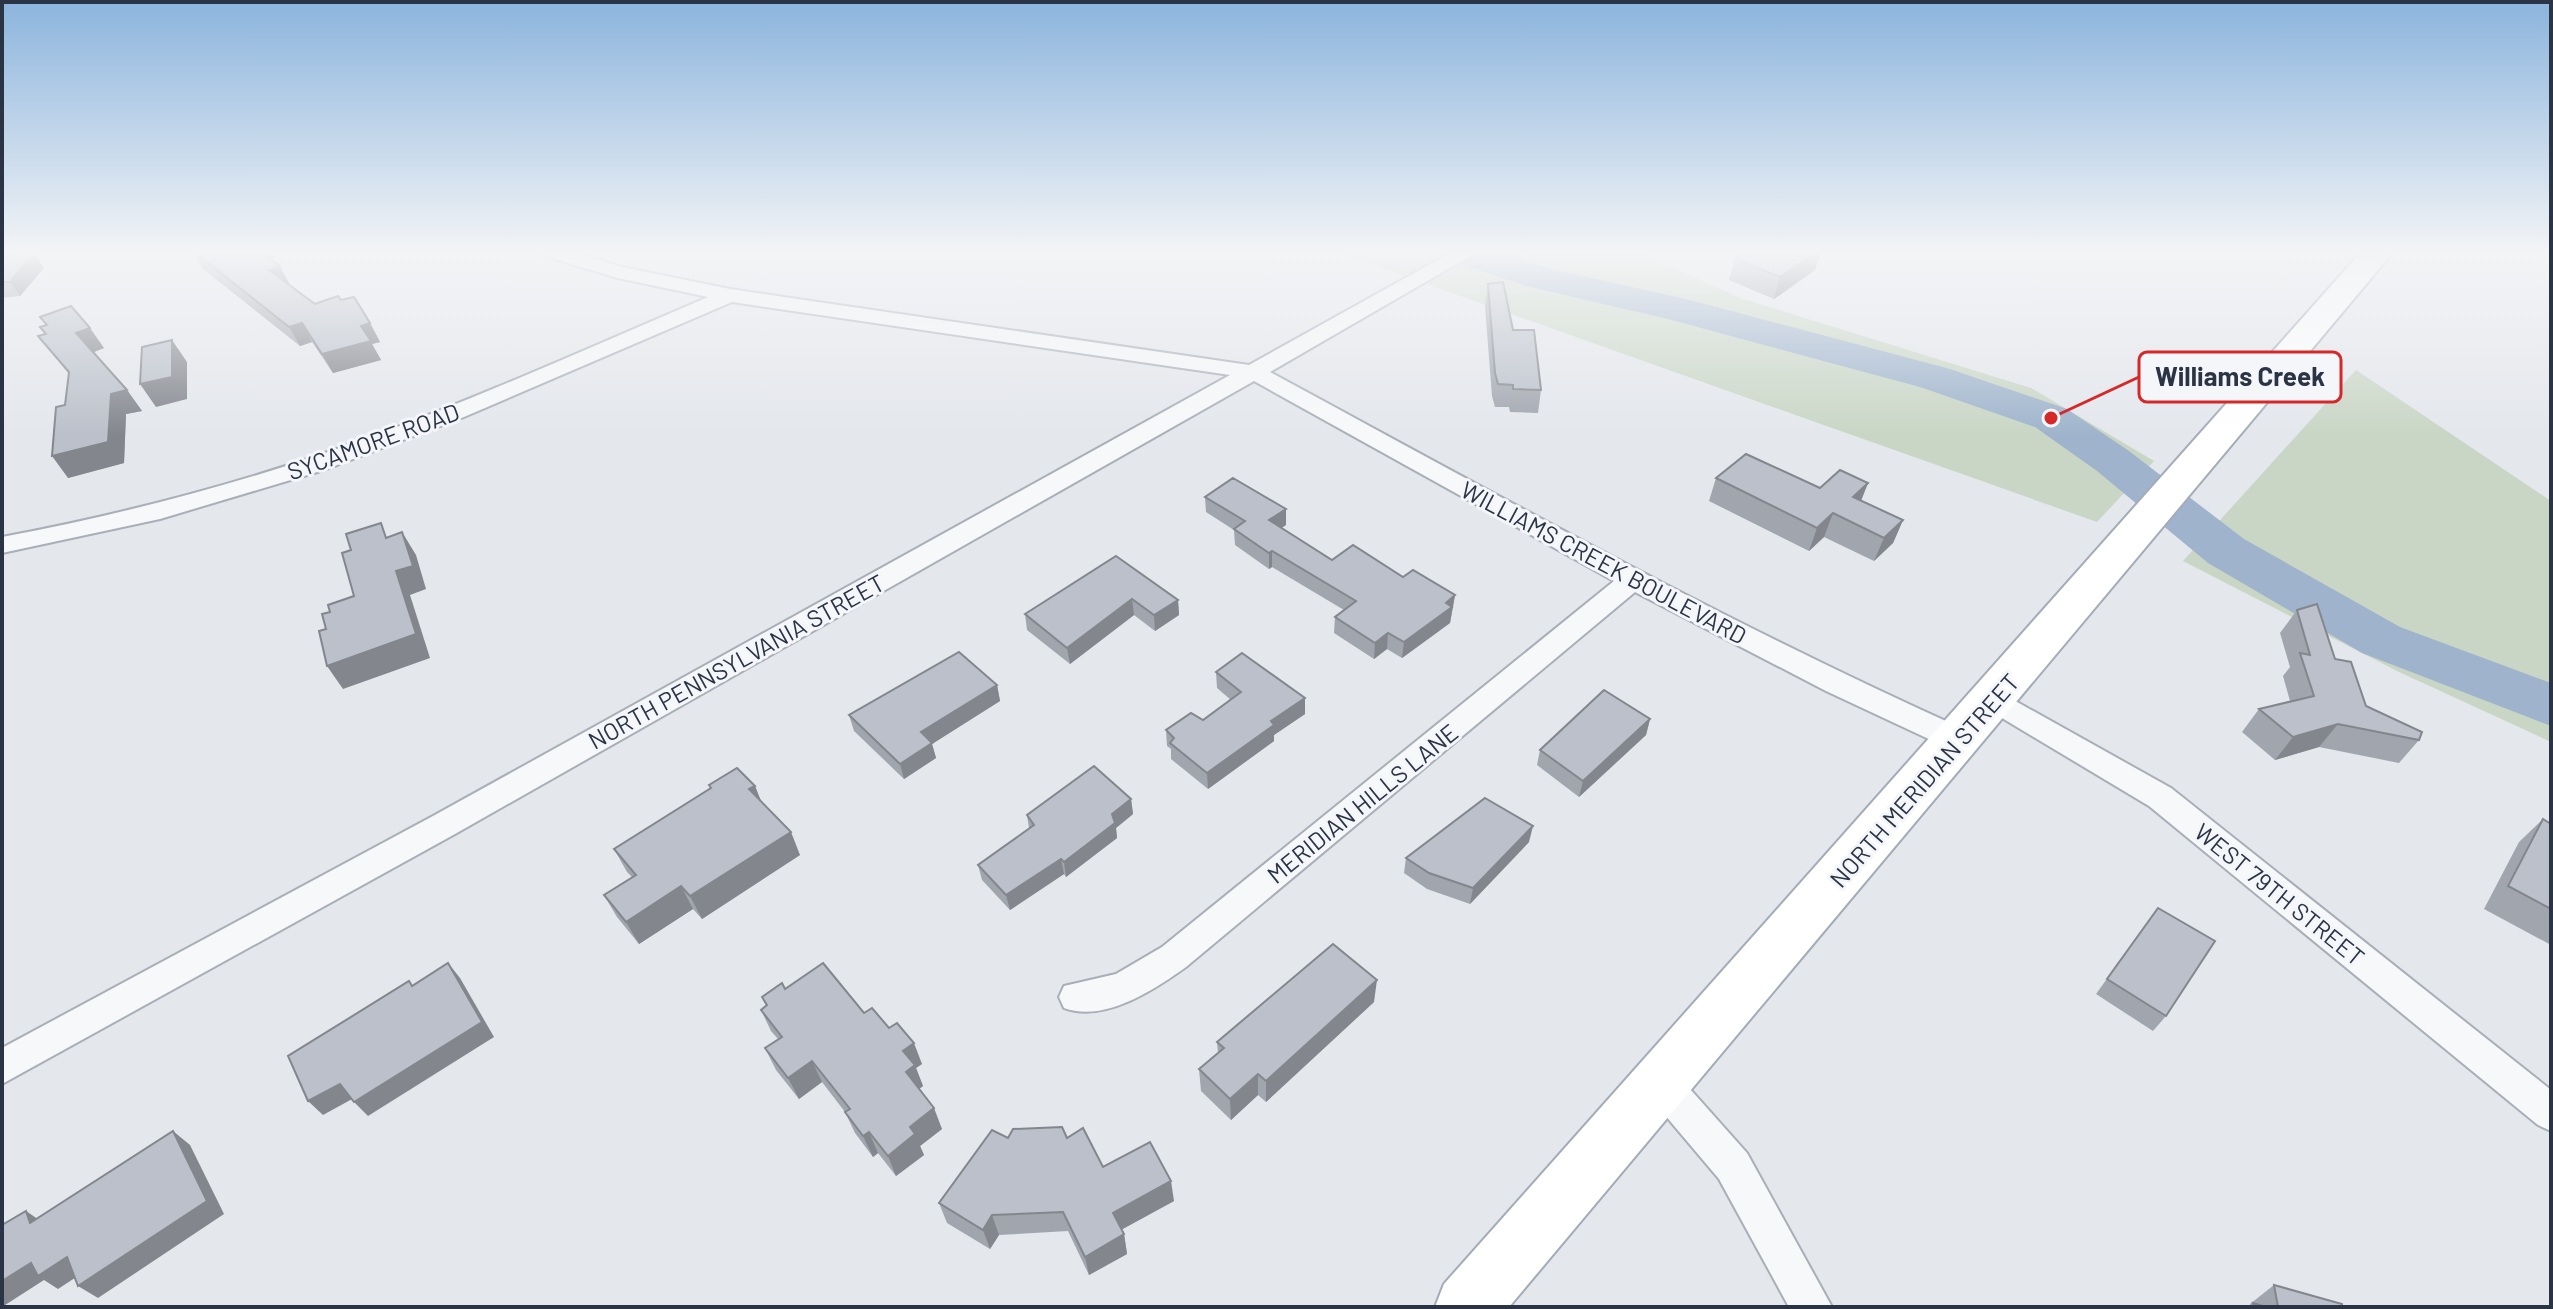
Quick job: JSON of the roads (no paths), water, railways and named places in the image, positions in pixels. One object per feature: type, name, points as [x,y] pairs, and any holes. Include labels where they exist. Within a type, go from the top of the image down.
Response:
[{"type":"main road","name":"NORTH MERIDIAN STREET","points":[[1467,1307],[2327,312]]},
{"type":"street","name":"SYCAMORE ROAD","points":[[2,545],[168,508],[331,459],[417,428],[690,312]]},
{"type":"street","points":[[846,312],[1254,372]]},
{"type":"street","name":"NORTH PENNSYLVANIA STREET","points":[[2,1067],[431,833],[1361,312]]},
{"type":"street","name":"WILLIAMS CREEK BOULEVARD","points":[[1254,372],[1633,580],[1836,684],[1975,720]]},
{"type":"street","name":"MERIDIAN HILLS LANE","points":[[1076,997],[1118,988],[1147,975],[1174,957],[1633,580]]},
{"type":"street","name":"WEST 79TH STREET","points":[[1975,720],[2160,797],[2551,1113]]},
{"type":"street","points":[[1661,1083],[1733,1166],[1811,1307]]},
{"type":"waterway","points":[[1688,312],[1935,378],[2051,418],[2113,461],[2226,551],[2381,640],[2551,705]]},
{"type":"place","name":"Williams Creek","points":[[2051,418]]}]
